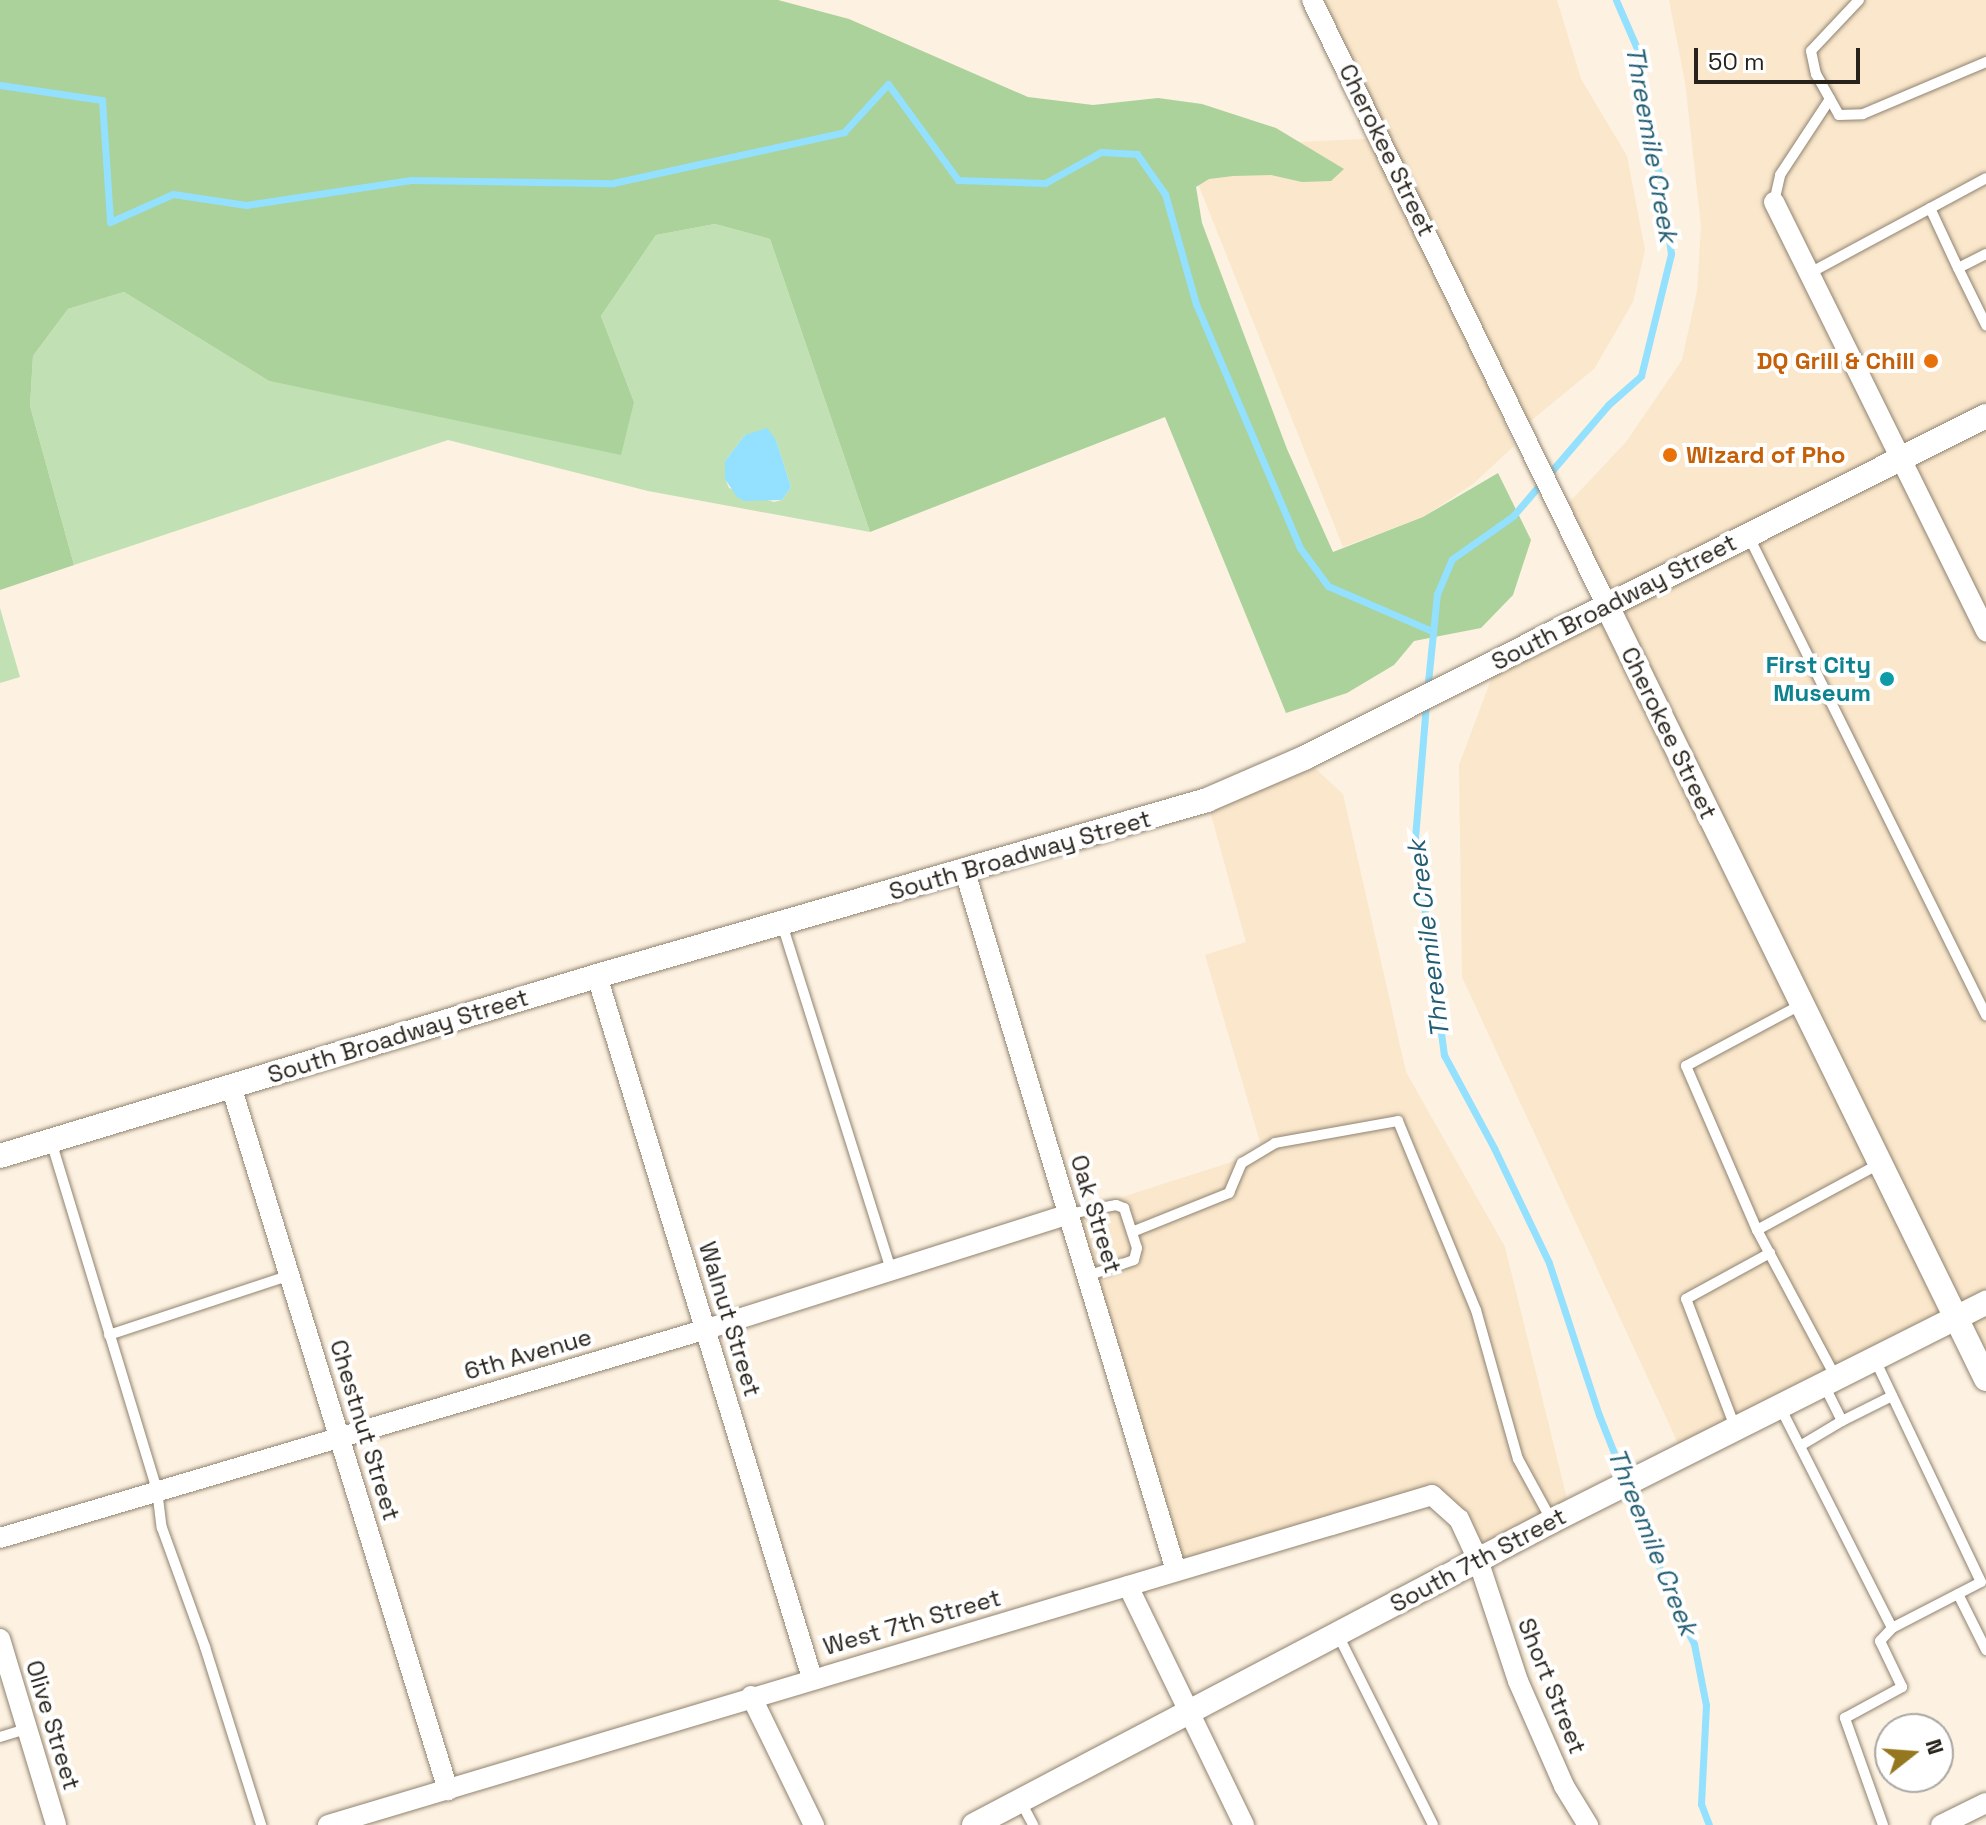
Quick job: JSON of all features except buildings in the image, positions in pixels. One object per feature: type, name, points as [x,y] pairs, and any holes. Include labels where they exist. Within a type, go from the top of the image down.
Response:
[{"type":"street","name":"Cherokee Street","points":[[1312,0],[1986,1379]]},
{"type":"street","points":[[1774,202],[1986,630]]},
{"type":"street","name":"South Broadway Street","points":[[0,1156],[597,976],[1207,800],[1349,735],[1986,416]]},
{"type":"street","name":"Oak Street","points":[[965,872],[1176,1571]]},
{"type":"street","name":"Walnut Street","points":[[597,976],[812,1678]]},
{"type":"street","name":"Chestnut Street","points":[[231,1086],[448,1790]]},
{"type":"street","name":"6th Avenue","points":[[0,1538],[707,1329],[1069,1214]]},
{"type":"street","name":"South 7th Street","points":[[974,1825],[1561,1516],[1986,1303]]},
{"type":"street","name":"West 7th Street","points":[[328,1825],[386,1817],[448,1790],[751,1696],[1432,1495],[1459,1519],[1478,1560]]},
{"type":"street","name":"Short Street","points":[[1478,1560],[1518,1681],[1564,1786],[1588,1825]]},
{"type":"street","points":[[1128,1586],[1187,1714],[1244,1825]]},
{"type":"street","name":"Olive Street","points":[[0,1639],[56,1825]]},
{"type":"street","points":[[751,1696],[814,1825]]},
{"type":"street","points":[[1941,1825],[1986,1803]]},
{"type":"lane","points":[[1859,0],[1811,51],[1816,74],[1839,115],[1863,114],[1986,62]]},
{"type":"lane","points":[[1774,202],[1780,175],[1830,99]]},
{"type":"lane","points":[[1808,274],[1986,178]]},
{"type":"lane","points":[[1930,208],[1986,325]]},
{"type":"lane","points":[[1958,268],[1986,254]]},
{"type":"lane","points":[[1748,534],[1986,1015]]},
{"type":"lane","points":[[782,924],[891,1270]]},
{"type":"lane","points":[[1802,1004],[1686,1066],[1757,1230],[1829,1380],[1842,1421]]},
{"type":"lane","points":[[1132,1232],[1229,1193],[1242,1163],[1275,1143],[1398,1121],[1476,1310],[1518,1459],[1561,1516]]},
{"type":"lane","points":[[51,1141],[157,1490],[162,1528],[205,1647],[261,1825]]},
{"type":"lane","points":[[1757,1230],[1879,1164]]},
{"type":"lane","points":[[1069,1214],[1116,1205],[1124,1208],[1137,1248],[1134,1260],[1087,1276]]},
{"type":"lane","points":[[1725,1433],[1686,1299],[1770,1253]]},
{"type":"lane","points":[[109,1335],[290,1275]]},
{"type":"lane","points":[[1874,1358],[1983,1581],[1892,1628],[1880,1641],[1902,1687],[1845,1718],[1883,1825]]},
{"type":"lane","points":[[1800,1446],[1892,1396]]},
{"type":"lane","points":[[1779,1405],[1892,1628]]},
{"type":"lane","points":[[1958,1594],[1986,1650]]},
{"type":"lane","points":[[1338,1635],[1433,1825]]},
{"type":"lane","points":[[0,1737],[27,1729]]},
{"type":"lane","points":[[1020,1801],[1033,1825]]},
{"type":"shaded area","points":[[1312,0],[1557,0],[1581,79],[1627,156],[1645,250],[1633,302],[1594,369],[1527,424],[1390,155],[1514,446],[1473,484],[1423,517],[1343,547],[1189,161],[1219,146],[1382,138]]},
{"type":"shaded area","points":[[1669,0],[1986,0],[1986,1381],[1956,1319],[1683,1454],[1462,977],[1459,765],[1498,661],[1605,604],[1561,511],[1626,442],[1682,360],[1697,291],[1701,226],[1685,82]]},
{"type":"shaded area","points":[[1304,758],[1343,794],[1406,1072],[1505,1247],[1570,1511],[1478,1560],[1432,1495],[1176,1571],[1069,1214],[1263,1152],[1205,955],[1246,942],[1207,800]]},
{"type":"green space","points":[[0,0],[778,0],[849,19],[1028,97],[1093,105],[1158,98],[1202,104],[1276,128],[1344,169],[1331,181],[1302,182],[1271,175],[1233,176],[1209,179],[1196,187],[1202,223],[1287,449],[1333,552],[1423,517],[1498,473],[1531,540],[1513,595],[1481,628],[1414,641],[1394,665],[1347,693],[1286,713],[1165,417],[870,532],[770,239],[715,224],[656,235],[601,316],[634,402],[621,455],[269,381],[124,292],[68,309],[33,356],[30,406],[74,565],[0,590]]},
{"type":"green space","points":[[715,224],[770,239],[870,532],[648,491],[448,440],[74,565],[30,406],[33,356],[68,309],[124,292],[269,381],[509,429],[634,402],[601,316],[656,235]],"holes":[[[745,435],[776,440],[791,487],[782,500],[774,502],[729,488],[725,478],[725,461]]]},
{"type":"green space","points":[[0,608],[20,677],[0,683]]},
{"type":"water","points":[[767,428],[776,440],[791,487],[782,500],[744,501],[737,497],[725,479],[725,461],[745,435]]},
{"type":"waterway","name":"Threemile Creek","points":[[1427,692],[1437,594],[1452,559],[1513,516],[1608,405],[1641,376],[1671,254],[1660,177],[1638,96],[1639,53],[1616,0]]},
{"type":"waterway","points":[[0,85],[102,100],[110,222],[173,194],[246,205],[411,180],[613,183],[844,132],[888,84],[958,180],[1045,183],[1101,152],[1137,154],[1165,194],[1196,304],[1300,548],[1328,586],[1432,631]]},
{"type":"waterway","name":"Threemile Creek","points":[[1426,704],[1415,838],[1444,1055],[1494,1148],[1549,1263],[1599,1415],[1674,1604],[1694,1644],[1706,1705],[1701,1804],[1709,1825]]},
{"type":"place","name":"DQ Grill & Chill","points":[[1931,361]]},
{"type":"place","name":"Wizard of Pho","points":[[1670,455]]},
{"type":"place","name":"First City Museum","points":[[1887,679]]}]
